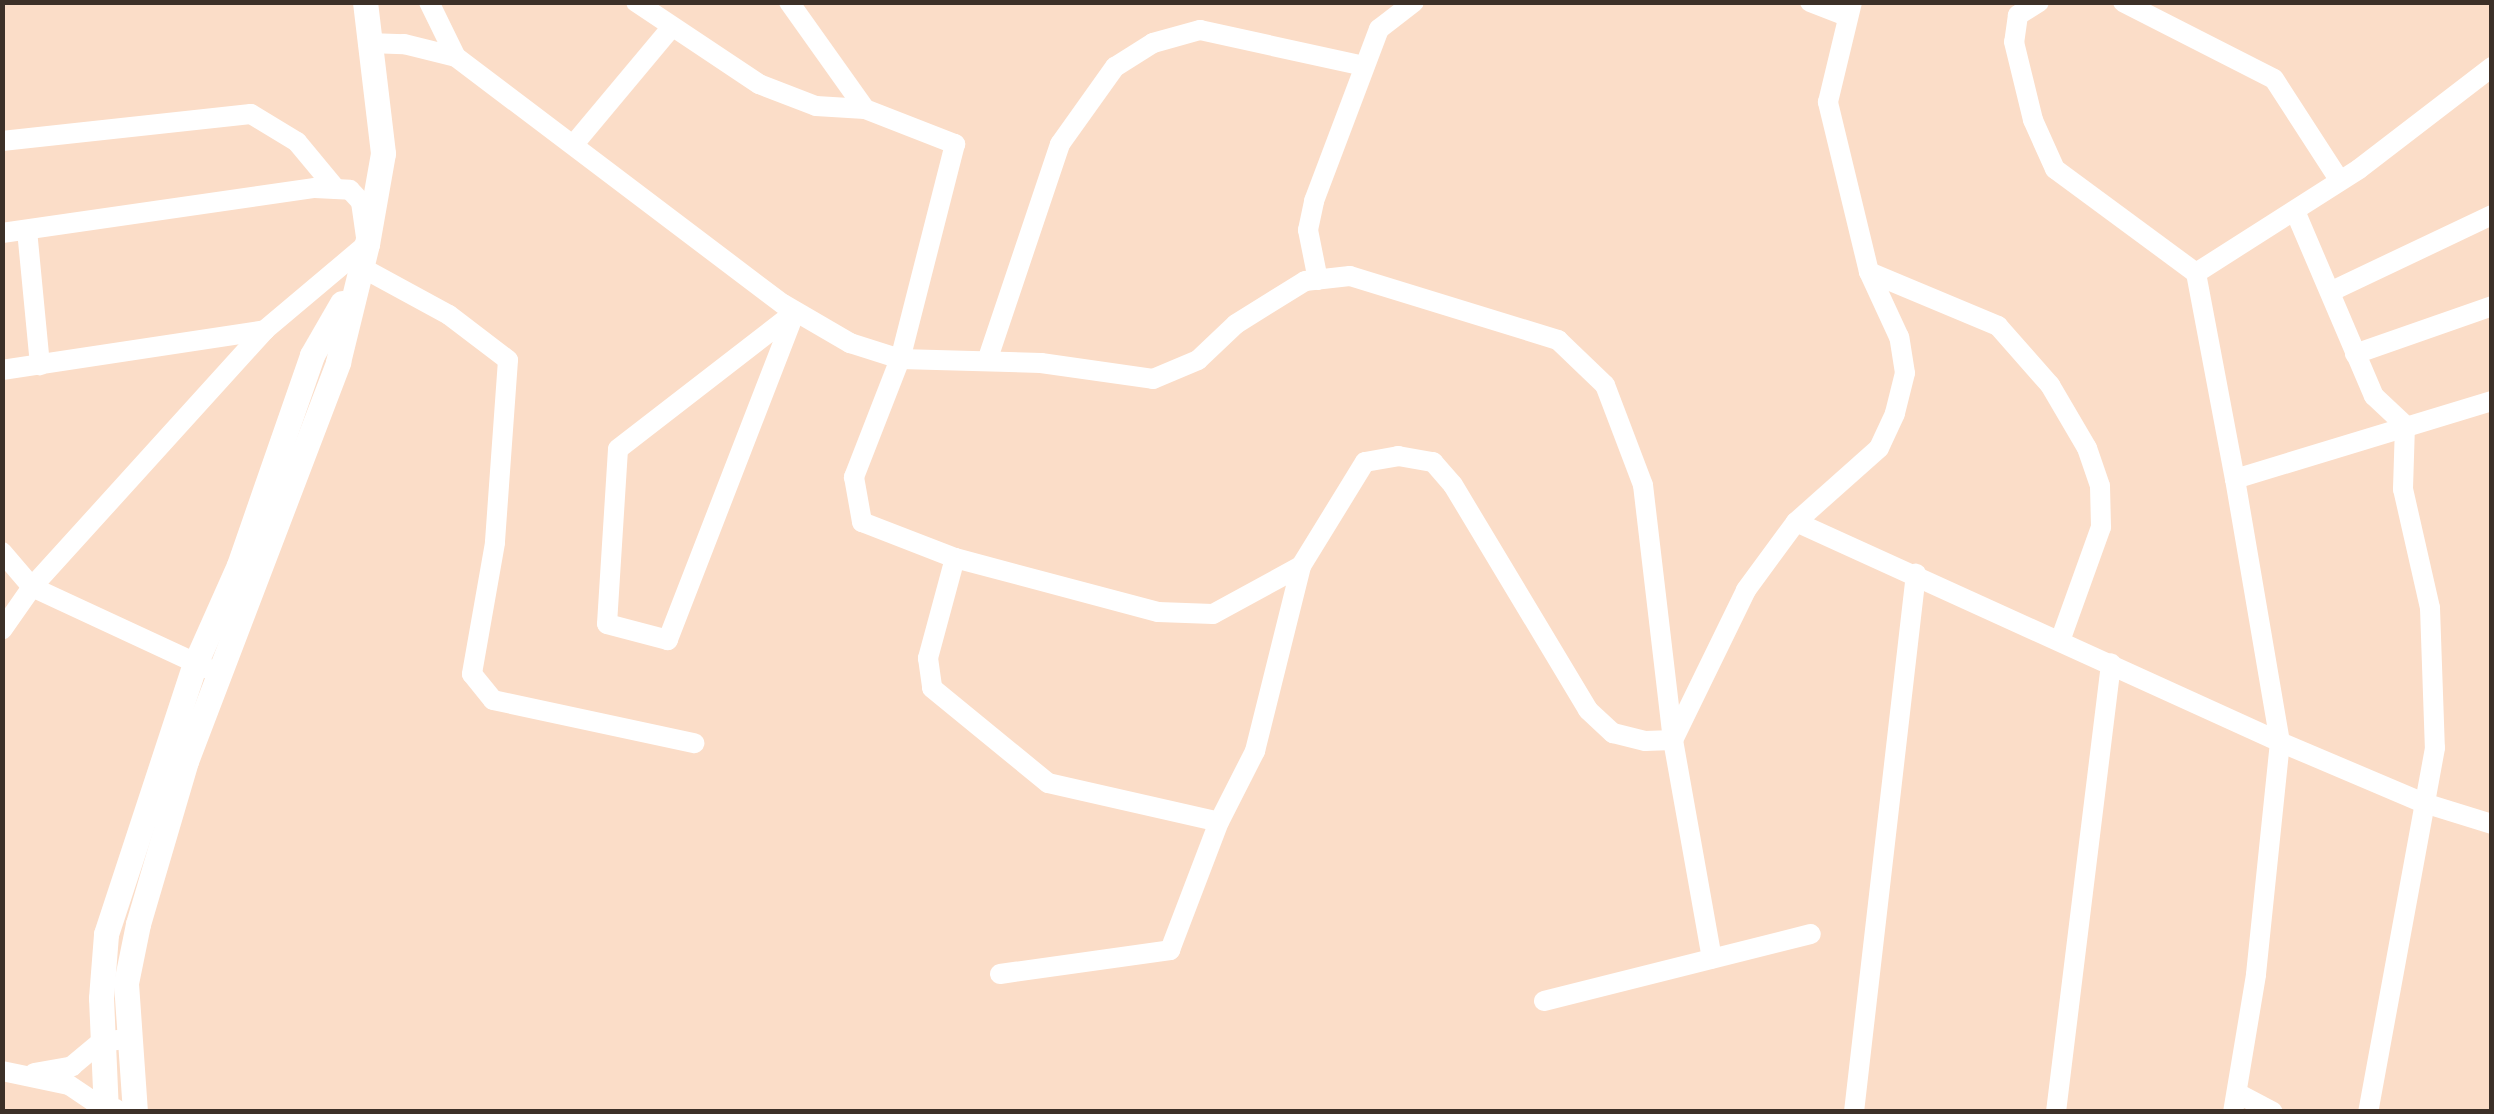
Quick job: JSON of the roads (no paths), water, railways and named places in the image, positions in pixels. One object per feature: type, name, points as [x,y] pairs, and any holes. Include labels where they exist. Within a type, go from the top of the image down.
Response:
[{"type":"main road","points":[[135,1110],[126,983],[138,924],[206,669],[239,564],[312,356],[360,264],[383,154],[366,2]]},
{"type":"main road","points":[[106,1111],[101,1042],[106,934],[206,669]]},
{"type":"street","points":[[429,2],[456,57]]},
{"type":"street","points":[[636,2],[670,30],[760,84],[816,106],[866,109],[955,144],[900,359],[854,477],[854,499],[862,522],[954,558],[1158,612],[1213,614],[1302,566]]},
{"type":"street","points":[[789,2],[866,109]]},
{"type":"street","points":[[1318,280],[1308,230],[1314,201],[1379,29],[1414,2]]},
{"type":"street","points":[[1673,740],[1746,590],[1796,522],[1879,448],[1896,413],[1905,373],[1900,337],[1869,272],[1828,102],[1849,9],[1810,2]]},
{"type":"street","points":[[2039,2],[2018,15],[2014,42],[2017,72],[2056,170],[2196,273],[2280,742],[2237,1103],[2273,1112]]},
{"type":"street","points":[[2123,2],[2274,79],[2340,181]]},
{"type":"street","points":[[574,144],[670,30]]},
{"type":"street","points":[[986,361],[1060,144],[1115,68],[1153,43],[1200,30],[1364,66]]},
{"type":"street","points":[[368,43],[404,44],[456,57],[795,312],[850,344],[900,359],[986,361],[1153,379],[1198,360],[1236,324],[1318,280],[1350,276],[1410,290],[1558,340],[1606,384],[1642,485],[1673,740],[1712,959]]},
{"type":"street","points":[[2196,273],[2340,181],[2492,67]]},
{"type":"street","points":[[2,141],[251,114],[297,142],[336,190]]},
{"type":"street","points":[[2,233],[350,190],[362,202],[360,264]]},
{"type":"street","points":[[2295,211],[2334,290],[2374,396],[2405,425],[2403,489],[2430,608],[2435,748],[2368,1112]]},
{"type":"street","points":[[2334,290],[2492,216]]},
{"type":"street","points":[[27,230],[40,365]]},
{"type":"street","points":[[2,630],[32,587],[265,330],[360,264]]},
{"type":"street","points":[[360,264],[449,315],[508,360],[494,543],[472,674],[493,700],[694,743]]},
{"type":"street","points":[[1869,272],[1998,326],[2050,384],[2088,448],[2100,486],[2101,527],[2061,638]]},
{"type":"street","points":[[2355,354],[2492,306]]},
{"type":"street","points":[[795,312],[668,640],[607,624],[618,449],[795,312]]},
{"type":"street","points":[[2,370],[265,330]]},
{"type":"street","points":[[2235,479],[2492,401]]},
{"type":"street","points":[[1000,974],[1170,950],[1219,822],[1255,751],[1302,566],[1365,462],[1398,456],[1433,462],[1454,485],[1588,710],[1613,733],[1673,740]]},
{"type":"street","points":[[1796,522],[2061,638],[2280,742],[2424,803],[2492,824]]},
{"type":"street","points":[[2,552],[32,587],[206,669]]},
{"type":"street","points":[[954,558],[931,640],[932,688],[1048,783],[1219,822]]},
{"type":"street","points":[[1854,1112],[1916,574]]},
{"type":"street","points":[[2056,1112],[2111,663]]},
{"type":"street","points":[[1544,1000],[1811,934]]},
{"type":"street","points":[[32,1074],[88,1059],[101,1042],[127,1039]]},
{"type":"street","points":[[2,1072],[32,1074],[69,1086],[106,1111],[135,1110]]}]
